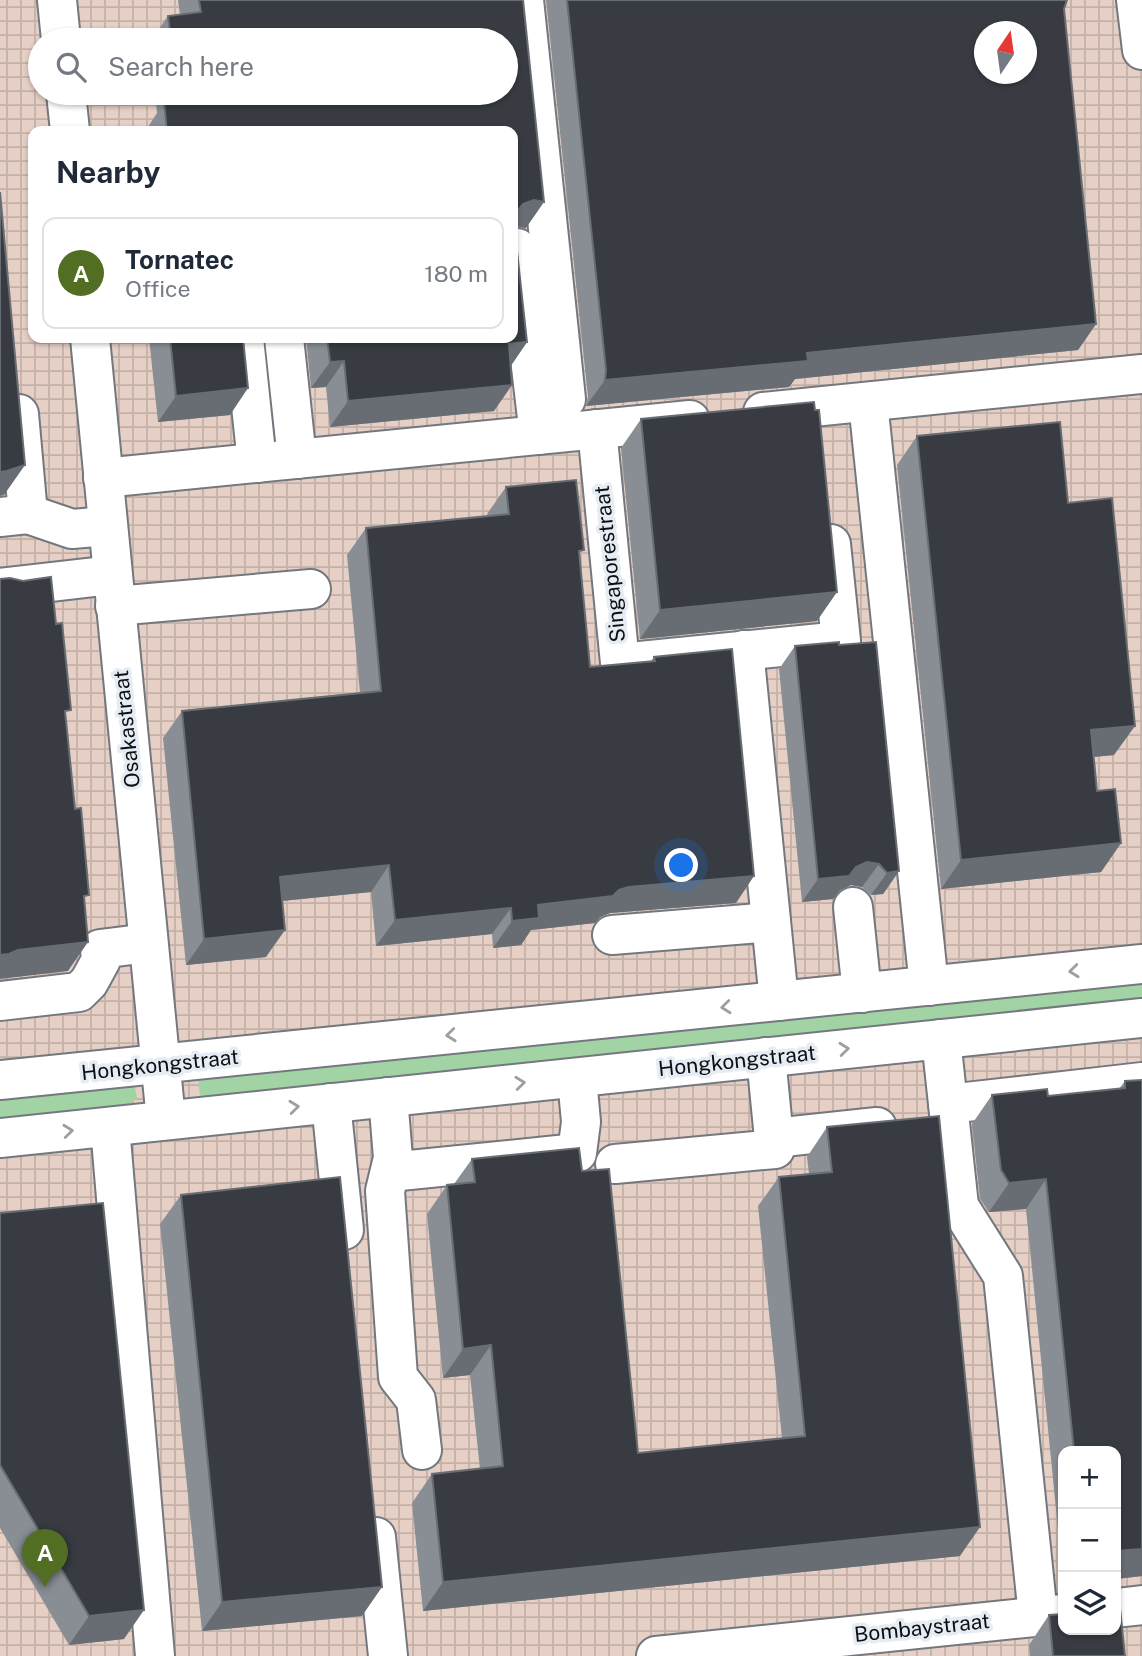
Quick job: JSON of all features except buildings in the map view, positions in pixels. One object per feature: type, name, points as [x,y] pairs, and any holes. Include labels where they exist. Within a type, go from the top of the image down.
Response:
[{"type":"street","points":[[57,0],[60,28]]},
{"type":"street","points":[[524,0],[566,399]]},
{"type":"street","points":[[1136,0],[1142,50]]},
{"type":"street","points":[[67,105],[69,126]]},
{"type":"street","points":[[518,256],[539,435]]},
{"type":"street","name":"Osakastraat","points":[[90,343],[166,1121]]},
{"type":"street","points":[[245,343],[257,463]]},
{"type":"street","points":[[285,343],[297,459]]},
{"type":"street","points":[[103,478],[728,416],[819,421],[868,402],[1142,374]]},
{"type":"street","points":[[16,379],[14,515],[72,529],[107,526]]},
{"type":"street","points":[[868,402],[929,986]]},
{"type":"street","name":"Singaporestraat","points":[[597,429],[620,663],[841,641],[827,503]]},
{"type":"street","points":[[0,588],[114,591],[311,589]]},
{"type":"street","points":[[744,650],[779,1001]]},
{"type":"street","points":[[853,907],[862,993]]},
{"type":"street","points":[[612,935],[771,922]]},
{"type":"street","points":[[0,1001],[79,992],[89,982],[101,960],[100,949],[148,943]]},
{"type":"street","name":"Hongkongstraat","points":[[1,1072],[160,1065],[1142,964]]},
{"type":"street","name":"Hongkongstraat","points":[[0,1138],[1142,1018]]},
{"type":"street","points":[[941,1039],[937,1113],[959,1206],[1003,1276],[1051,1615]]},
{"type":"street","points":[[615,1164],[775,1149],[766,1057]]},
{"type":"street","points":[[390,1172],[577,1153],[582,1122],[577,1078]]},
{"type":"street","points":[[774,1138],[1142,1082]]},
{"type":"street","points":[[388,1097],[393,1158],[385,1191],[398,1377],[416,1400],[422,1450]]},
{"type":"street","points":[[331,1103],[348,1270]]},
{"type":"street","points":[[110,1127],[155,1656]]},
{"type":"street","points":[[372,1504],[388,1656]]},
{"type":"street","points":[[1121,1608],[1142,1607]]},
{"type":"street","name":"Bombaystraat","points":[[656,1656],[1051,1615]]},
{"type":"shaded area","points":[[0,0],[1142,0],[1142,1656],[0,1656]]},
{"type":"green space","points":[[1142,976],[1142,1006],[210,1100],[200,1095],[198,1079],[213,1071]]},
{"type":"green space","points":[[120,1079],[135,1087],[137,1098],[124,1109],[0,1122],[0,1091]]},
{"type":"place","name":"Tornatec","points":[[45,1587]]}]
